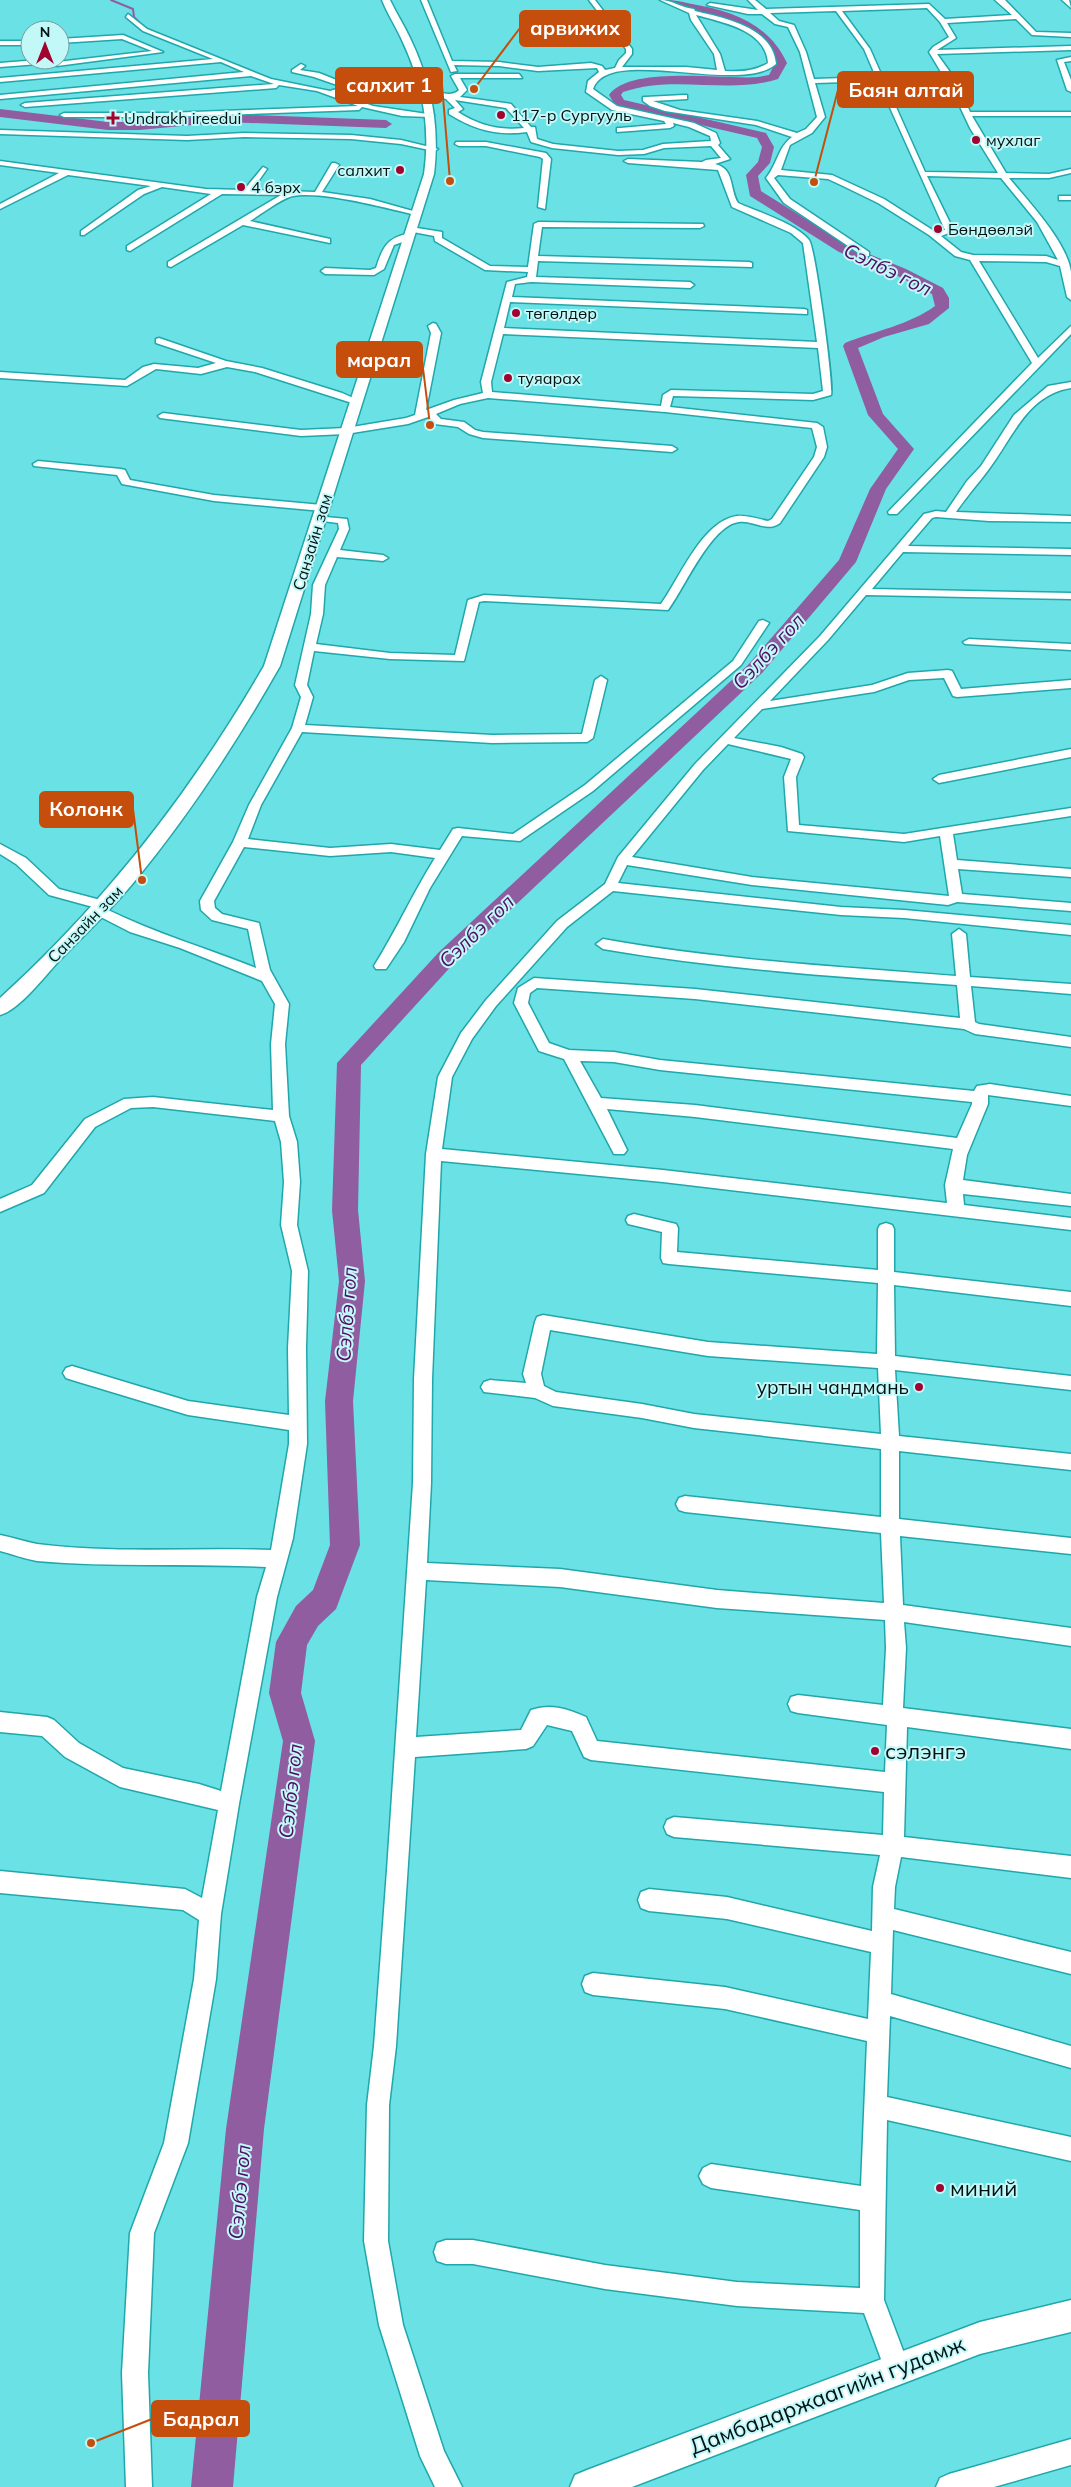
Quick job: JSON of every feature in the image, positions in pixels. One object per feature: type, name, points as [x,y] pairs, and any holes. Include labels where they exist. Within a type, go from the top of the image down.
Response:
[{"type":"main road","name":"Санзайн зам","points":[[0,1009],[127,879],[205,776],[240,722],[272,666],[355,400],[429,174],[434,148],[428,94],[405,37],[386,0]]},
{"type":"main road","name":"Дамбадаржаагийн гудамж","points":[[587,2487],[980,2338],[1071,2316]]},
{"type":"street","points":[[424,0],[449,63],[463,90],[460,94],[449,98]]},
{"type":"street","points":[[592,0],[629,49],[629,54],[621,61],[618,70]]},
{"type":"street","points":[[663,0],[720,17],[753,32],[772,55],[772,64],[751,74],[722,74],[686,69],[618,70],[603,73],[592,81],[589,90],[603,102],[614,108],[691,125],[713,135],[716,143],[713,144]]},
{"type":"street","points":[[751,0],[762,12],[777,23],[791,25],[803,52],[821,117],[809,131],[798,136],[788,144],[776,172],[770,178],[787,200],[866,254]]},
{"type":"street","points":[[794,0],[800,10]]},
{"type":"street","points":[[871,0],[876,7]]},
{"type":"street","points":[[998,0],[1037,36],[1071,35]]},
{"type":"street","points":[[1065,0],[1071,6]]},
{"type":"street","points":[[703,3],[748,12],[926,5],[943,21],[953,38],[935,48],[932,52]]},
{"type":"street","points":[[837,8],[867,49],[922,174],[950,231],[944,234],[932,233]]},
{"type":"street","points":[[692,10],[694,20],[717,54],[722,74]]},
{"type":"street","points":[[128,16],[145,30],[215,55],[250,74],[277,83],[298,85],[372,108],[402,114],[430,115]]},
{"type":"street","points":[[943,21],[1018,17]]},
{"type":"street","points":[[70,40],[119,36],[134,40],[160,52],[196,62]]},
{"type":"street","points":[[0,43],[20,43]]},
{"type":"street","points":[[123,46],[141,44]]},
{"type":"street","points":[[932,52],[1071,48]]},
{"type":"street","points":[[0,65],[39,62],[57,64],[160,52]]},
{"type":"street","points":[[932,52],[958,94],[1003,175],[1042,223],[1064,264],[1071,297]]},
{"type":"street","points":[[1071,59],[1060,60],[1071,90]]},
{"type":"street","points":[[0,80],[222,60]]},
{"type":"street","points":[[449,63],[499,64],[538,69],[591,65],[600,67],[603,73]]},
{"type":"street","points":[[301,66],[294,71],[316,75],[350,87],[331,94]]},
{"type":"street","points":[[0,97],[250,74]]},
{"type":"street","points":[[455,76],[519,76]]},
{"type":"street","points":[[811,81],[881,79]]},
{"type":"street","points":[[24,105],[298,85]]},
{"type":"street","points":[[428,94],[508,106],[514,114],[532,129],[534,140],[552,146],[618,153],[644,152],[662,146],[713,144],[726,158],[715,163],[613,156],[587,160]]},
{"type":"street","points":[[888,94],[958,94]]},
{"type":"street","points":[[684,97],[646,99],[648,102],[667,110],[757,123],[798,136]]},
{"type":"street","points":[[449,98],[459,109],[452,112],[468,122],[504,133],[532,129]]},
{"type":"street","points":[[64,116],[166,115],[372,108]]},
{"type":"street","points":[[968,114],[1071,114]]},
{"type":"street","points":[[620,130],[661,128],[670,126],[668,120]]},
{"type":"street","points":[[0,132],[187,138],[211,134],[312,136],[357,138],[434,148]]},
{"type":"street","points":[[459,144],[486,144],[554,157]]},
{"type":"street","points":[[540,154],[552,146]]},
{"type":"street","points":[[540,154],[547,159],[542,207]]},
{"type":"street","points":[[609,162],[635,161],[707,165],[721,168],[727,177],[731,199],[735,205],[794,231],[807,242],[828,378],[828,393],[813,397],[671,393],[668,395],[665,409]]},
{"type":"street","points":[[2,164],[221,191],[248,190],[317,194],[370,201],[416,213]]},
{"type":"street","points":[[317,194],[335,165]]},
{"type":"street","points":[[248,190],[263,168]]},
{"type":"street","points":[[0,207],[69,171]]},
{"type":"street","points":[[922,174],[1054,176],[1071,171]]},
{"type":"street","points":[[776,172],[836,179],[881,201],[932,233],[954,252],[973,258],[1046,259],[1064,264]]},
{"type":"street","points":[[84,233],[141,192],[164,185]]},
{"type":"street","points":[[130,248],[221,191]]},
{"type":"street","points":[[171,264],[292,192]]},
{"type":"street","points":[[243,222],[327,241]]},
{"type":"street","points":[[531,275],[538,224],[700,226]]},
{"type":"street","points":[[325,271],[371,273],[380,269],[386,247],[392,240],[409,233],[439,234],[438,239],[488,268],[531,275],[690,285]]},
{"type":"street","points":[[532,258],[749,265]]},
{"type":"street","points":[[973,258],[1038,365]]},
{"type":"street","points":[[488,395],[486,382],[511,282],[531,275]]},
{"type":"street","points":[[507,299],[804,312]]},
{"type":"street","points":[[424,414],[436,333],[433,326]]},
{"type":"street","points":[[893,512],[1071,329]]},
{"type":"street","points":[[499,331],[822,345]]},
{"type":"street","points":[[159,342],[214,358],[223,363],[240,365],[313,388],[341,394],[355,400]]},
{"type":"street","points":[[0,375],[127,383],[137,374],[159,364],[200,372],[223,363]]},
{"type":"street","points":[[1047,383],[1071,384]]},
{"type":"street","points":[[949,515],[971,483],[985,468],[1017,418],[1051,388],[1071,384]]},
{"type":"street","points":[[163,416],[301,433],[346,431],[408,421],[456,402],[488,395],[665,409],[814,425],[818,427],[822,447],[819,457],[776,521],[772,524],[742,520],[729,522],[709,538],[664,608],[484,598],[474,600],[460,659],[390,656],[311,647]]},
{"type":"street","points":[[424,414],[438,422],[461,424],[472,432],[483,434],[672,449]]},
{"type":"street","points":[[38,464],[121,472],[126,482],[214,498],[321,513],[343,521],[344,529],[319,585],[317,614],[301,685],[307,698],[298,728],[255,805],[240,842],[207,901],[208,910],[217,917],[254,926],[263,970],[282,1004],[278,1044],[281,1116],[289,1142],[292,1182],[289,1225],[300,1271],[296,1357],[299,1424],[294,1481],[284,1538],[277,1559],[253,1672],[210,1914],[205,1979],[176,2143],[142,2233],[134,2373],[139,2487]]},
{"type":"street","points":[[449,2487],[433,2456],[391,2325],[376,2241],[378,2105],[385,2046],[422,1483],[423,1379],[434,1154],[445,1077],[466,1037],[491,1003],[562,924],[610,886],[623,860],[700,767],[824,638],[928,516],[949,515],[1071,520]]},
{"type":"street","points":[[898,549],[1071,552]]},
{"type":"street","points":[[333,553],[384,558]]},
{"type":"street","points":[[862,592],[1071,596]]},
{"type":"street","points":[[381,966],[397,942],[422,888],[458,832],[514,838],[589,788],[737,663],[763,623]]},
{"type":"street","points":[[969,642],[1071,647]]},
{"type":"street","points":[[758,706],[867,689],[908,677],[948,674],[957,694],[1071,684]]},
{"type":"street","points":[[298,728],[492,739],[587,738],[601,680]]},
{"type":"street","points":[[726,740],[781,751],[798,757],[790,777],[793,828],[904,838],[1071,812]]},
{"type":"street","points":[[939,779],[1071,753]]},
{"type":"street","points":[[946,831],[946,844],[952,864],[956,898]]},
{"type":"street","points":[[240,842],[330,852],[363,848],[392,848],[444,856]]},
{"type":"street","points":[[0,848],[21,861],[54,892],[100,907],[135,929],[185,945],[267,978]]},
{"type":"street","points":[[623,860],[752,881],[948,901],[956,898],[1071,907]]},
{"type":"street","points":[[952,864],[1071,873]]},
{"type":"street","points":[[610,886],[841,911],[1071,930]]},
{"type":"street","points":[[1005,902],[1008,924]]},
{"type":"street","points":[[959,934],[968,1024]]},
{"type":"street","points":[[603,944],[678,957],[759,966],[1071,989]]},
{"type":"street","points":[[979,1098],[660,1065],[614,1057],[569,1055],[544,1047],[521,1004],[523,991],[534,983],[694,994],[968,1024],[975,1029],[1071,1042]]},
{"type":"street","points":[[569,1055],[596,1103],[619,1150]]},
{"type":"street","points":[[956,1210],[952,1185],[956,1155],[980,1104],[979,1098],[982,1090],[990,1089],[1071,1102]]},
{"type":"street","points":[[0,1206],[38,1189],[90,1123],[128,1103],[153,1102],[281,1116]]},
{"type":"street","points":[[596,1103],[695,1112],[962,1144]]},
{"type":"street","points":[[434,1154],[654,1176],[1071,1224]]},
{"type":"street","points":[[952,1185],[1071,1200]]},
{"type":"street","points":[[634,1220],[670,1228],[669,1258],[884,1277],[1071,1299]]},
{"type":"street","points":[[886,1229],[884,1277],[887,1286],[886,1362],[890,1442],[890,1527],[896,1648],[893,1708],[897,1717],[893,1846],[884,1887],[872,2200],[872,2300],[897,2369]]},
{"type":"street","points":[[537,1391],[532,1374],[543,1322],[708,1349],[886,1362],[1071,1383]]},
{"type":"street","points":[[72,1373],[188,1408],[299,1424]]},
{"type":"street","points":[[490,1387],[537,1391],[553,1399],[694,1421],[1071,1462]]},
{"type":"street","points":[[684,1504],[1071,1546]]},
{"type":"street","points":[[0,1543],[22,1547],[34,1552],[137,1558],[213,1556],[277,1559]]},
{"type":"street","points":[[417,1571],[560,1578],[717,1599],[894,1612],[1071,1637]]},
{"type":"street","points":[[798,1704],[1071,1739]]},
{"type":"street","points":[[406,1748],[526,1739],[534,1729],[538,1717],[542,1715],[569,1720],[579,1724],[591,1750],[895,1783]]},
{"type":"street","points":[[0,1722],[47,1727],[72,1750],[120,1777],[199,1794],[229,1804]]},
{"type":"street","points":[[674,1827],[893,1846],[1071,1867]]},
{"type":"street","points":[[0,1882],[185,1900],[210,1914]]},
{"type":"street","points":[[648,1900],[727,1908],[882,1944]]},
{"type":"street","points":[[883,1917],[1071,1963]]},
{"type":"street","points":[[593,1984],[725,1998],[878,2033]]},
{"type":"street","points":[[880,2002],[1071,2057]]},
{"type":"street","points":[[876,2106],[1071,2149]]},
{"type":"street","points":[[711,2176],[872,2200]]},
{"type":"street","points":[[446,2252],[472,2252],[605,2277],[737,2294],[850,2301],[872,2300]]},
{"type":"street","points":[[949,2487],[1071,2452]]},
{"type":"waterway","points":[[111,0],[133,9],[134,17],[144,27]]},
{"type":"waterway","name":"Сэлбэ гол","points":[[212,2487],[245,2129],[299,1741],[285,1693],[292,1642],[307,1616],[325,1599],[345,1545],[339,1401],[352,1281],[345,1210],[349,1063],[447,957],[755,669],[847,562],[878,489],[906,449],[876,415],[850,346],[879,334],[924,321],[942,308],[942,298],[938,291],[901,272],[844,249],[755,193],[752,175],[764,163],[768,147],[762,136],[619,102],[615,95],[619,90],[653,81],[689,79],[758,81],[774,77],[781,63],[770,43],[753,28],[722,14],[685,6],[670,0]]},
{"type":"waterway","points":[[0,113],[108,126],[139,126],[197,119],[224,118],[386,124]]},
{"type":"place","name":"арвижих","points":[[474,89]]},
{"type":"place","name":"117-р Сургууль","points":[[501,115]]},
{"type":"place","name":"Undrakh ireedui","points":[[113,118]]},
{"type":"place","name":"мухлаг","points":[[976,140]]},
{"type":"place","name":"салхит","points":[[400,170]]},
{"type":"place","name":"салхит 1","points":[[450,181]]},
{"type":"place","name":"Баян алтай","points":[[814,182]]},
{"type":"place","name":"4 бэрх","points":[[241,187]]},
{"type":"place","name":"Бөндөөлэй","points":[[938,229]]},
{"type":"place","name":"төгөлдөр","points":[[516,313]]},
{"type":"place","name":"туяарах","points":[[508,378]]},
{"type":"place","name":"марал","points":[[430,425]]},
{"type":"place","name":"Колонк","points":[[142,880]]},
{"type":"place","name":"уртын чандмань","points":[[919,1387]]},
{"type":"place","name":"сэлэнгэ","points":[[875,1751]]},
{"type":"place","name":"миний","points":[[940,2188]]},
{"type":"place","name":"Бадрал","points":[[91,2443]]}]
